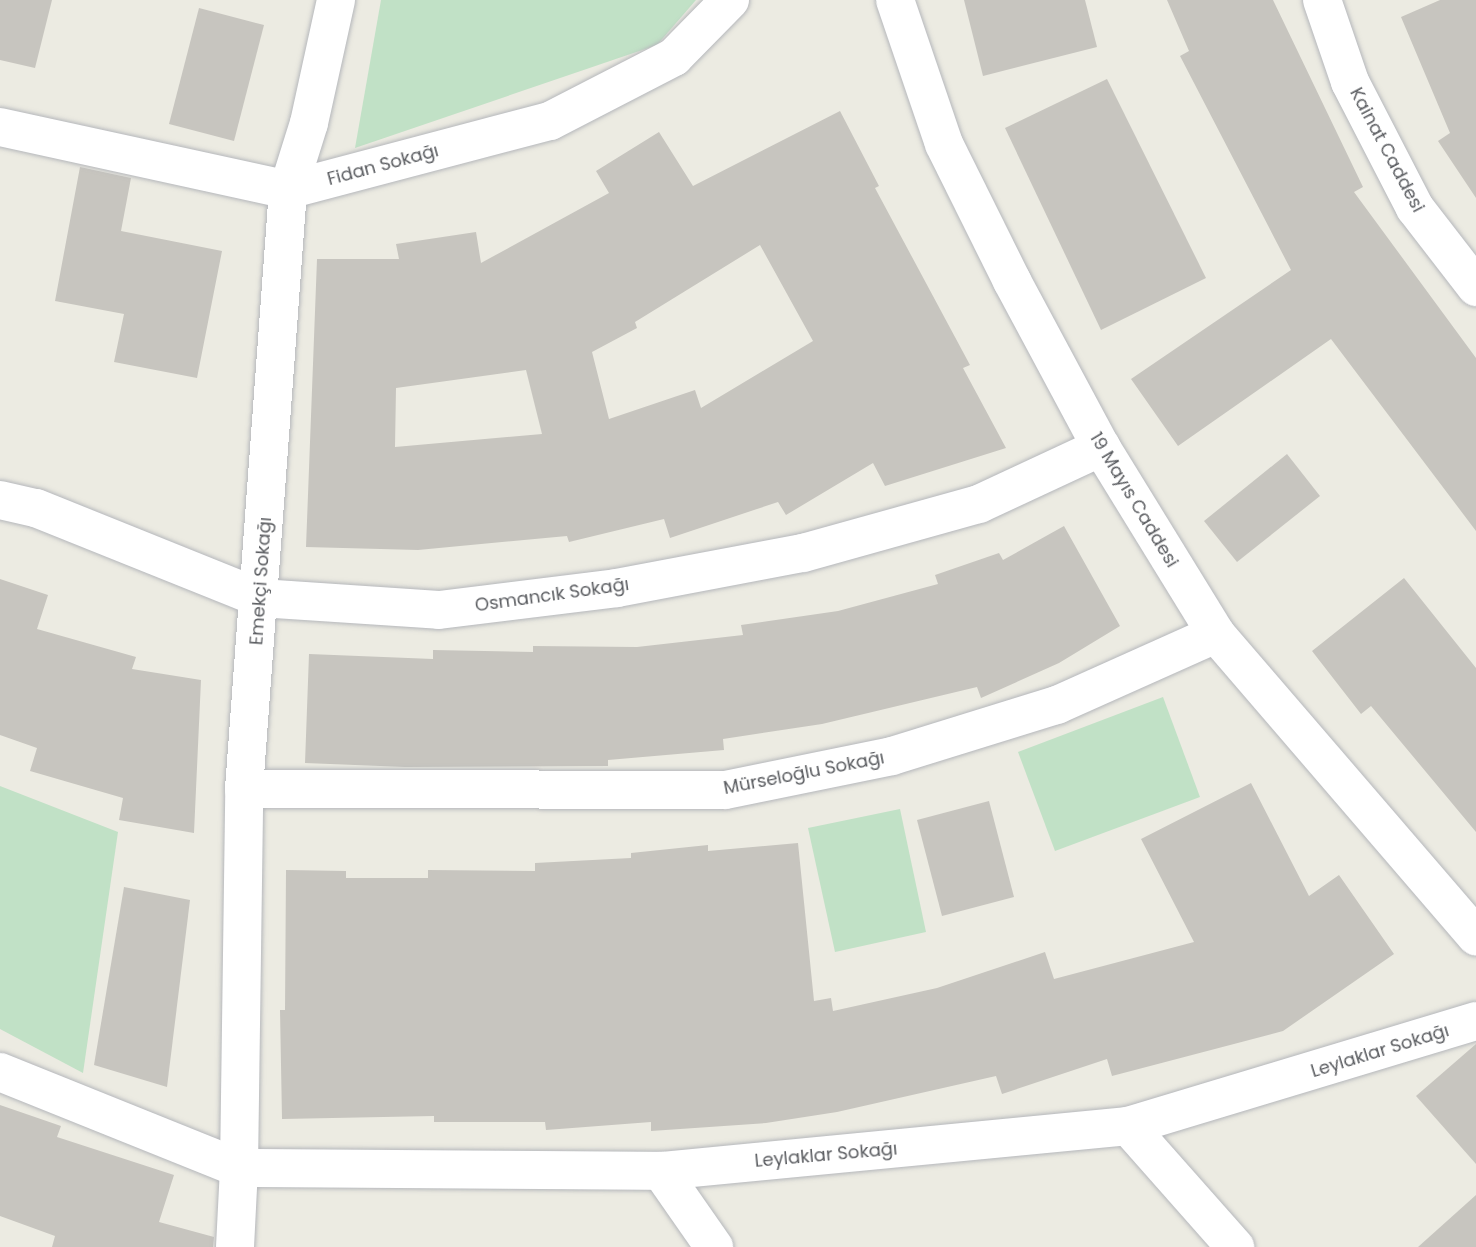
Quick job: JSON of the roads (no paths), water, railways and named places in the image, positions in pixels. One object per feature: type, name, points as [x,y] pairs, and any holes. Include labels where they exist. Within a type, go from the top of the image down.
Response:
[{"type":"street","name":"Emekçi Sokağı","points":[[239,1168],[244,789],[288,190],[309,123],[336,0]]},
{"type":"street","name":"Fidan Sokağı","points":[[0,127],[288,190],[550,121],[674,57],[730,0]]},
{"type":"street","name":"19 Mayıs Caddesi","points":[[895,0],[944,144],[1101,447],[1216,634],[1476,936]]},
{"type":"street","name":"Kainat Caddesi","points":[[1322,0],[1350,82],[1415,208],[1476,287]]},
{"type":"street","name":"Osmancık Sokağı","points":[[0,500],[36,508],[260,598],[439,610],[617,588],[803,553],[979,504],[1101,447]]},
{"type":"street","name":"Mürseloğlu Sokağı","points":[[244,789],[725,790],[892,756],[1057,705],[1216,634]]},
{"type":"street","name":"Leylaklar Sokağı","points":[[239,1168],[661,1171],[1128,1126],[1476,1021]]},
{"type":"street","points":[[0,1072],[239,1168],[235,1247]]},
{"type":"street","points":[[1128,1126],[1235,1247]]},
{"type":"street","points":[[661,1171],[714,1247]]}]
